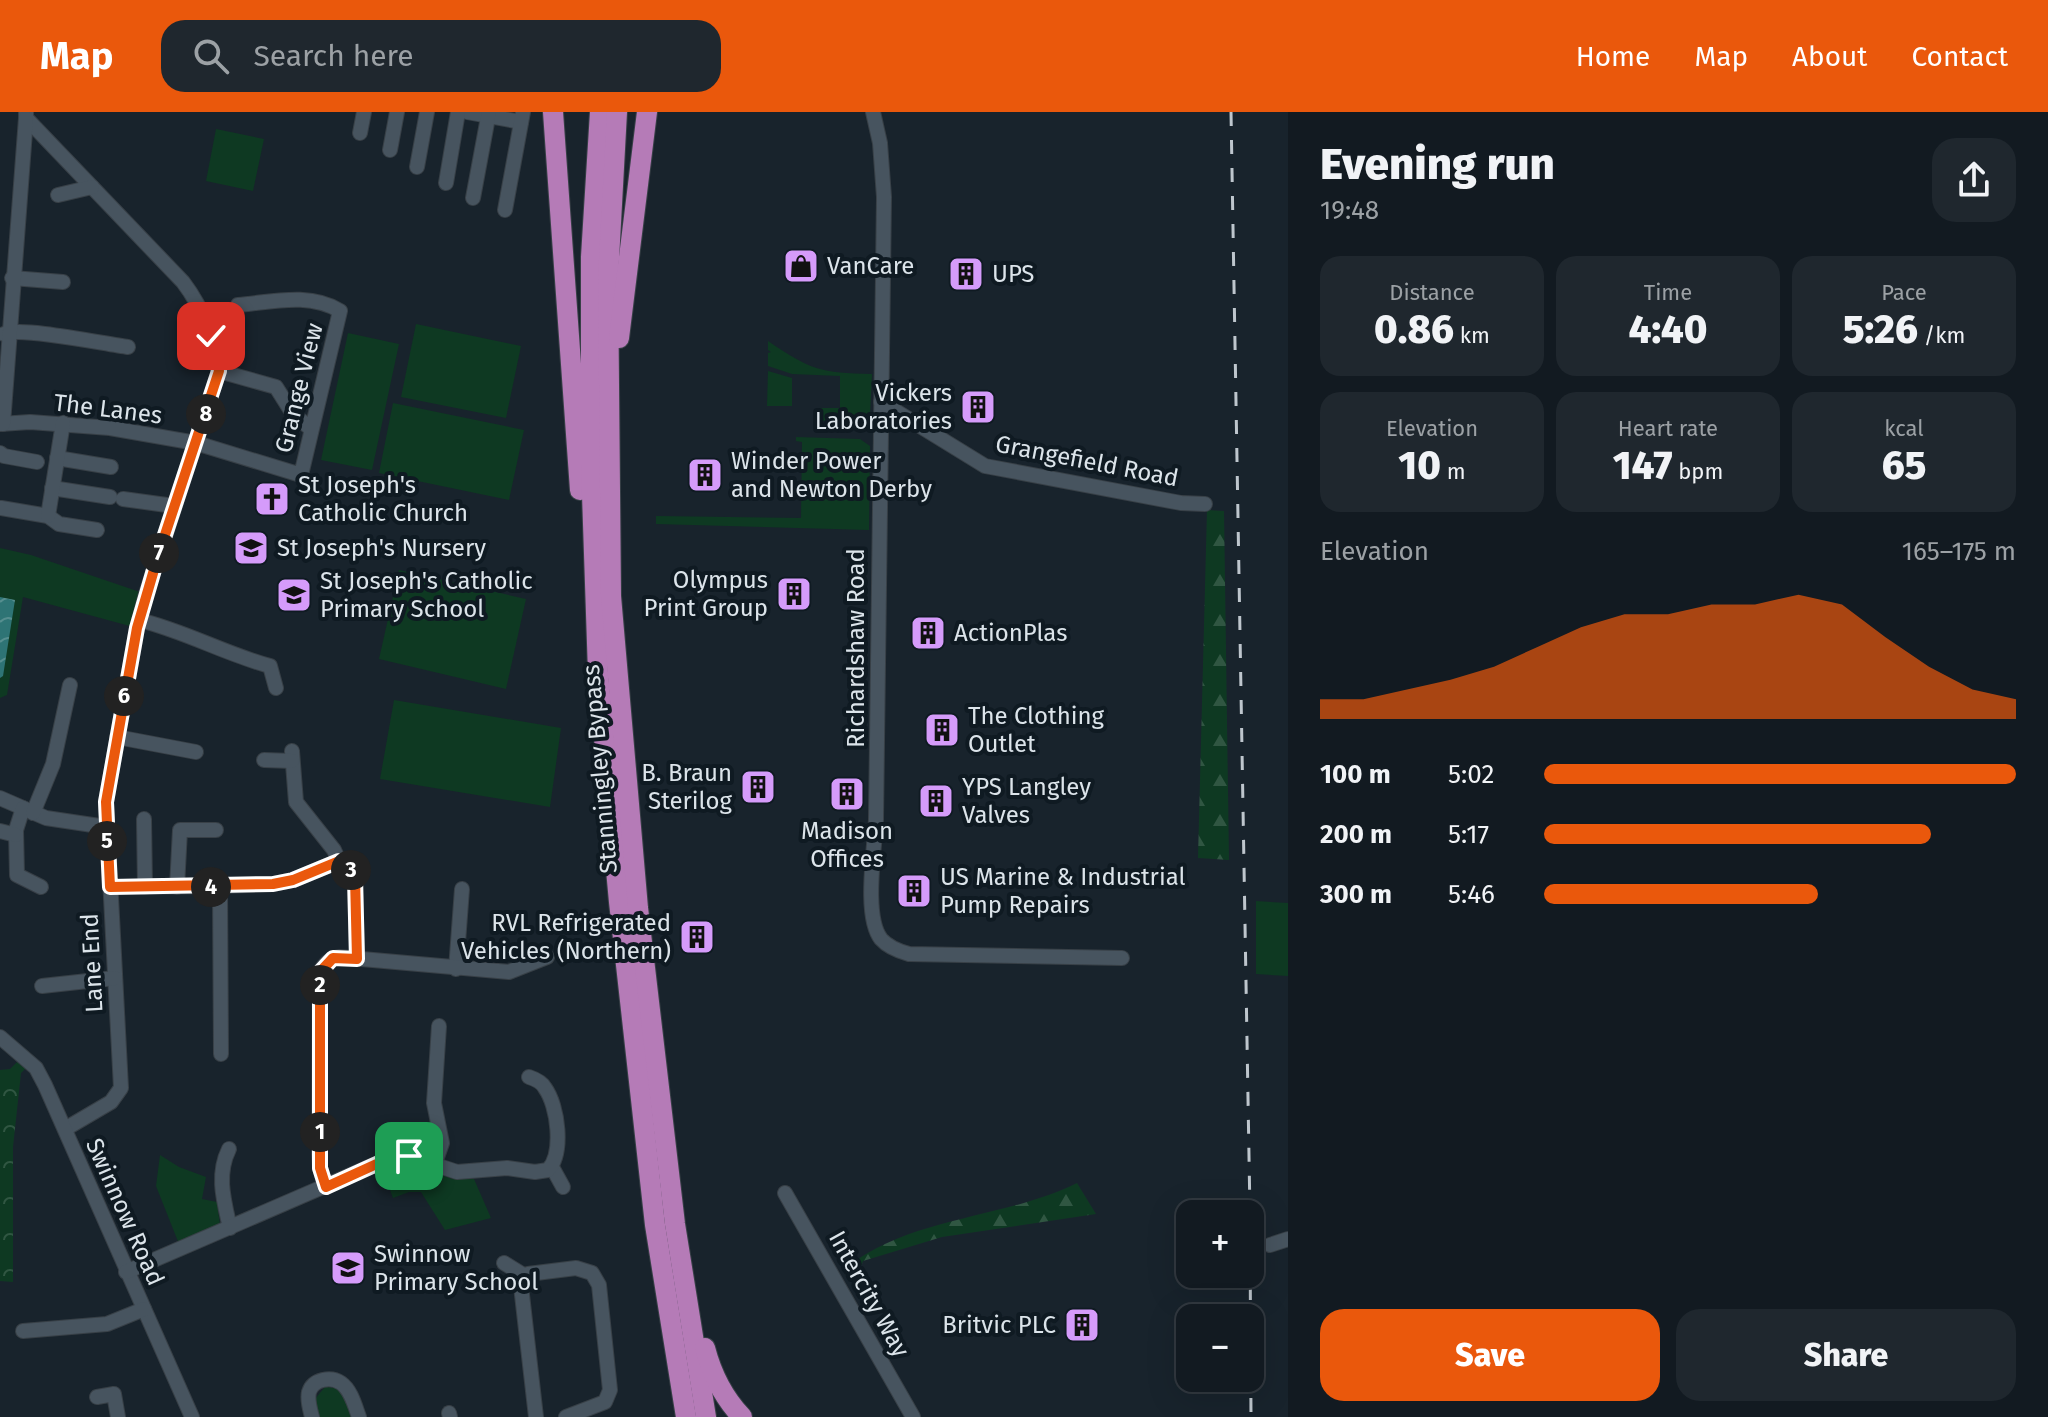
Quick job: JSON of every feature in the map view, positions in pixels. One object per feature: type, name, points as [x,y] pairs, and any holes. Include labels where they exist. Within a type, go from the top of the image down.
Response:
[{"type":"highway","points":[[553,112],[577,461],[598,673]]},
{"type":"highway","name":"Stanningley Bypass","points":[[600,112],[591,257],[591,464],[598,673],[619,902],[655,1225],[686,1417]]},
{"type":"highway","name":"Stanningley Bypass","points":[[617,112],[608,278],[611,596],[638,908],[675,1224],[706,1417]]},
{"type":"highway","points":[[608,402],[620,335],[647,112]]},
{"type":"highway","points":[[675,1224],[711,1371],[727,1402],[742,1417]]},
{"type":"street","points":[[360,133],[364,112]]},
{"type":"street","points":[[390,150],[397,112]]},
{"type":"street","points":[[417,167],[427,112]]},
{"type":"street","points":[[446,183],[458,112]]},
{"type":"street","points":[[467,112],[522,117],[505,210]]},
{"type":"street","name":"Richardshaw Road","points":[[873,112],[880,143],[884,197],[874,925],[881,938],[894,949],[909,954],[1122,958]]},
{"type":"street","points":[[473,198],[488,114]]},
{"type":"street","points":[[26,115],[183,282],[200,305],[219,371],[276,387],[293,414],[310,428]]},
{"type":"street","points":[[2,424],[5,333],[26,115]]},
{"type":"street","points":[[58,195],[92,187]]},
{"type":"street","points":[[0,209],[17,210]]},
{"type":"street","points":[[12,278],[63,282]]},
{"type":"street","name":"Lane End","points":[[65,1129],[111,1102],[121,1088],[106,802],[139,620],[174,506],[227,353],[238,305],[309,299],[329,304],[340,311]]},
{"type":"street","name":"Grange View","points":[[301,475],[340,311]]},
{"type":"street","points":[[5,333],[128,347]]},
{"type":"street","name":"Grangefield Road","points":[[881,402],[985,466],[1181,503],[1205,504]]},
{"type":"street","points":[[48,516],[63,423]]},
{"type":"street","name":"The Lanes","points":[[2,424],[63,423],[196,443],[301,475]]},
{"type":"street","points":[[0,453],[37,462]]},
{"type":"street","points":[[57,458],[111,467]]},
{"type":"street","points":[[52,488],[174,506]]},
{"type":"street","points":[[1,508],[48,516],[59,524],[97,530]]},
{"type":"street","points":[[139,620],[166,626],[225,652],[275,662],[276,688]]},
{"type":"street","points":[[41,887],[11,877],[16,835],[53,764],[70,685]]},
{"type":"street","points":[[117,737],[196,752]]},
{"type":"street","points":[[264,760],[292,756],[296,802],[334,850],[339,861],[349,867],[355,877],[357,959]]},
{"type":"street","points":[[0,798],[28,811],[80,825],[106,827]]},
{"type":"street","points":[[144,819],[145,887]]},
{"type":"street","points":[[177,887],[180,830],[216,830]]},
{"type":"street","points":[[0,831],[16,835]]},
{"type":"street","points":[[110,887],[273,884],[293,880],[339,861]]},
{"type":"street","points":[[220,886],[221,1054]]},
{"type":"street","points":[[456,969],[462,889]]},
{"type":"street","points":[[326,1187],[320,1168],[320,972],[333,958],[509,972],[547,957]]},
{"type":"street","points":[[42,986],[115,978]]},
{"type":"street","points":[[435,1163],[442,1143],[434,1103],[443,1064],[439,1026]]},
{"type":"street","name":"Swinnow Road","points":[[0,1037],[36,1068],[192,1417]]},
{"type":"street","points":[[529,1077],[545,1086],[550,1097],[558,1149],[552,1167],[563,1187]]},
{"type":"street","points":[[229,1149],[222,1170],[222,1192],[230,1228]]},
{"type":"street","points":[[126,1272],[400,1155],[466,1173],[507,1168],[535,1172],[552,1167]]},
{"type":"street","name":"Intercity Way","points":[[785,1193],[828,1263],[913,1417]]},
{"type":"street","points":[[1270,1245],[1288,1239]]},
{"type":"street","points":[[504,1263],[525,1276]]},
{"type":"street","points":[[536,1417],[520,1294],[525,1276],[533,1272],[576,1268],[592,1273],[599,1285],[610,1390],[605,1402],[566,1417]]},
{"type":"street","points":[[23,1331],[107,1324],[144,1309]]},
{"type":"street","points":[[312,1417],[309,1391],[318,1381],[332,1379],[344,1386],[359,1417]]},
{"type":"street","points":[[97,1397],[114,1394],[118,1417]]},
{"type":"green space","points":[[216,129],[264,139],[253,191],[206,181]]},
{"type":"green space","points":[[416,324],[521,346],[506,418],[401,397]]},
{"type":"green space","points":[[348,333],[399,344],[372,470],[321,460]]},
{"type":"green space","points":[[768,341],[817,368],[872,374],[870,415],[859,420],[816,421],[817,408],[840,408],[840,376],[792,374],[768,366],[768,353],[771,352]]},
{"type":"green space","points":[[768,371],[792,378],[792,406],[767,406]]},
{"type":"green space","points":[[393,403],[524,430],[509,500],[379,473]]},
{"type":"green space","points":[[796,437],[860,439],[870,446],[869,530],[656,524],[656,516],[801,518],[802,442],[796,441]]},
{"type":"green space","points":[[1207,510],[1224,511],[1229,860],[1198,858]]},
{"type":"green space","points":[[0,548],[31,555],[146,594],[137,628],[23,597],[7,695],[0,698]]},
{"type":"green space","points":[[399,570],[526,599],[506,689],[379,659]]},
{"type":"green space","points":[[394,700],[561,728],[550,807],[380,779]]},
{"type":"green space","points":[[1256,901],[1288,903],[1288,976],[1256,974]]},
{"type":"green space","points":[[23,1056],[31,1063],[21,1073],[13,1147],[13,1282],[0,1281],[0,1070],[10,1069]]},
{"type":"green space","points":[[160,1155],[179,1167],[206,1177],[202,1199],[217,1202],[220,1225],[179,1244],[156,1186]]},
{"type":"green space","points":[[401,1164],[414,1165],[453,1179],[474,1179],[491,1218],[445,1230],[421,1192],[409,1192],[393,1198],[383,1171]]},
{"type":"green space","points":[[1077,1183],[1096,1214],[942,1237],[863,1261],[856,1282],[847,1267],[901,1237],[1020,1204]]},
{"type":"green space","points":[[325,1387],[341,1392],[354,1417],[317,1417],[314,1400]]},
{"type":"water","points":[[0,597],[15,600],[3,676],[0,678]]},
{"type":"railway","points":[[1231,112],[1250,1200]]},
{"type":"railway","points":[[1250,1288],[1251,1417]]},
{"type":"place","name":"VanCare","points":[[801,266]]},
{"type":"place","name":"UPS","points":[[966,274]]},
{"type":"place","name":"Vickers Laboratories","points":[[978,407]]},
{"type":"place","name":"Winder Power and Newton Derby","points":[[705,475]]},
{"type":"place","name":"St Joseph's Catholic Church","points":[[272,499]]},
{"type":"place","name":"St Joseph's Nursery","points":[[251,548]]},
{"type":"place","name":"Olympus Print Group","points":[[794,594]]},
{"type":"place","name":"St Joseph's Catholic Primary School","points":[[294,595]]},
{"type":"place","name":"ActionPlas","points":[[928,633]]},
{"type":"place","name":"The Clothing Outlet","points":[[942,730]]},
{"type":"place","name":"B. Braun Sterilog","points":[[758,787]]},
{"type":"place","name":"Madison Offices","points":[[847,794]]},
{"type":"place","name":"YPS Langley Valves","points":[[936,801]]},
{"type":"place","name":"US Marine & Industrial Pump Repairs","points":[[914,891]]},
{"type":"place","name":"RVL Refrigerated Vehicles (Northern)","points":[[697,937]]},
{"type":"place","name":"Swinnow Primary School","points":[[348,1268]]},
{"type":"place","name":"Britvic PLC","points":[[1082,1325]]},
{"type":"route","points":[[211,336],[219,371],[146,594],[117,737],[106,802],[110,887],[273,884],[293,880],[330,863],[339,861],[349,867],[355,877],[357,959],[333,958],[320,972],[320,1168],[326,1187],[392,1157],[409,1156]]}]
